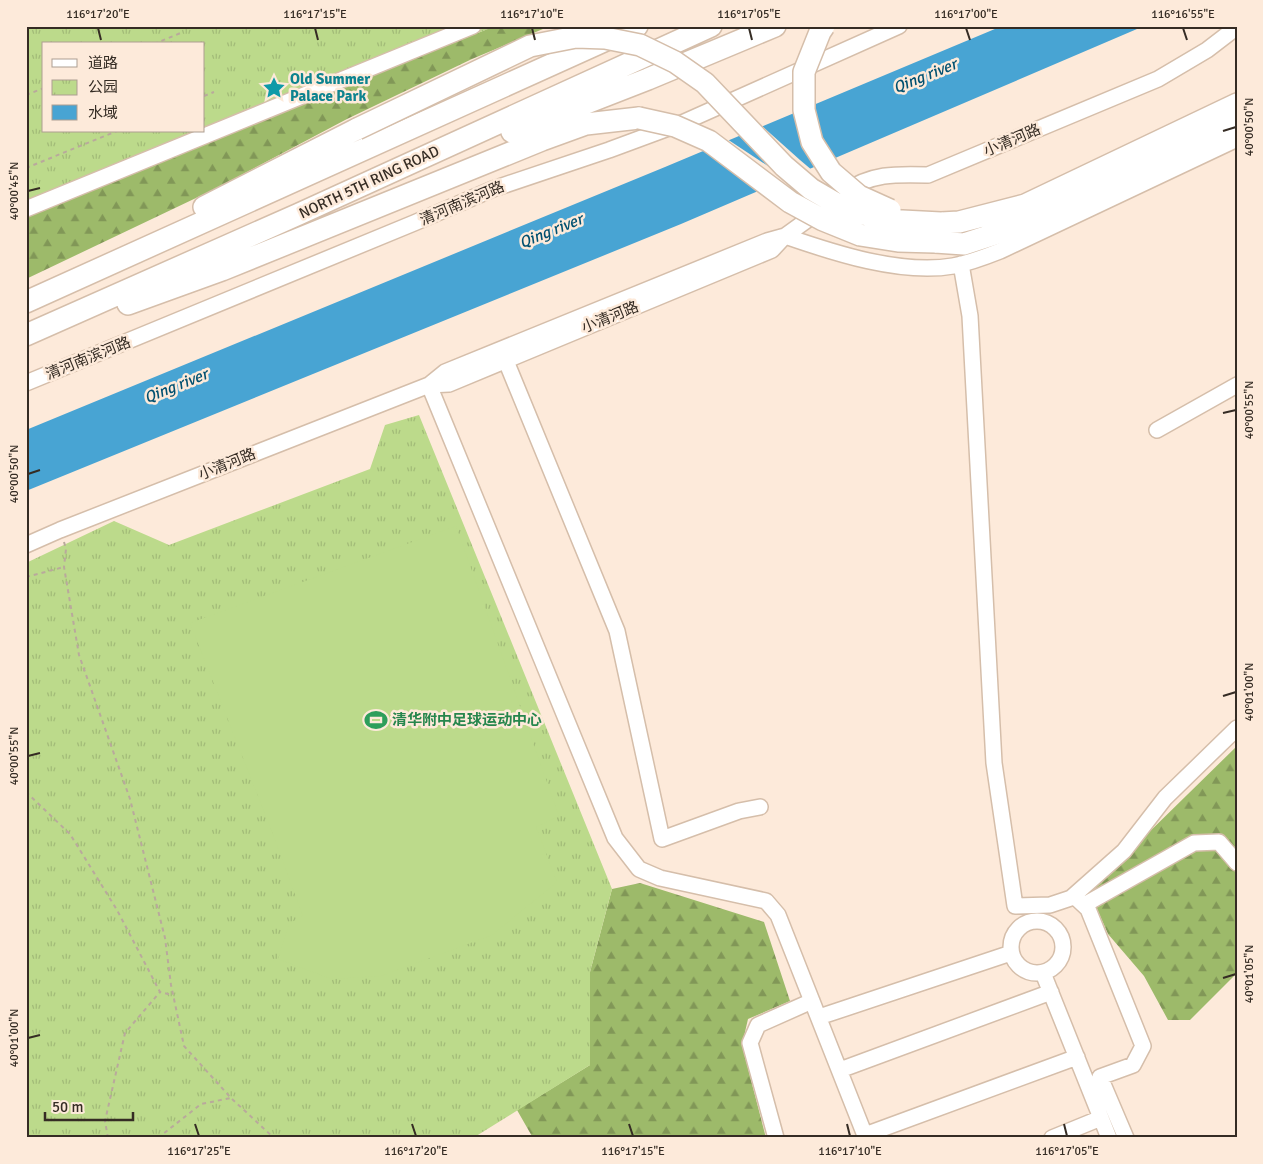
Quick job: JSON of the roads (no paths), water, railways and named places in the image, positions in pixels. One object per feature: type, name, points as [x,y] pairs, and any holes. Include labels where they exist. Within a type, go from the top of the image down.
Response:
[{"type":"highway","name":"NORTH 5TH RING ROAD","points":[[26,302],[637,26]]},
{"type":"highway","name":"NORTH 5TH RING ROAD","points":[[26,335],[299,214],[711,26]]},
{"type":"highway","points":[[299,214],[648,79],[775,26]]},
{"type":"highway","points":[[824,26],[804,72],[804,110],[812,142],[831,172],[860,196],[886,210],[941,223]]},
{"type":"highway","points":[[26,298],[357,129],[530,46],[576,37],[605,38],[640,45],[675,62],[705,83],[784,166],[811,189],[842,207],[883,220],[958,222],[1025,204],[1237,104]]},
{"type":"highway","points":[[26,340],[222,270],[586,124],[639,118],[675,126],[709,141],[790,202],[823,220],[860,235],[898,241],[964,244],[1001,232],[1237,125]]},
{"type":"street","points":[[26,209],[473,26]]},
{"type":"street","name":"清河南滨河路","points":[[26,383],[493,189],[682,123],[899,26]]},
{"type":"street","name":"小清河路","points":[[429,385],[449,384],[772,250],[785,236],[856,184],[891,174],[928,175],[1158,80],[1207,50],[1237,27]]},
{"type":"street","points":[[785,236],[841,255],[889,264],[924,267],[962,264],[1000,251],[1237,139]]},
{"type":"street","name":"小清河路","points":[[26,545],[429,385],[445,372],[766,241],[785,236]]},
{"type":"street","points":[[962,264],[970,316],[994,763],[1015,906],[1024,924]]},
{"type":"street","points":[[506,361],[617,631],[662,839],[739,811],[760,807]]},
{"type":"street","points":[[429,385],[614,838],[639,869],[660,878],[766,901],[778,915],[866,1136],[1077,1057]]},
{"type":"street","points":[[1157,430],[1237,385]]},
{"type":"street","points":[[1079,900],[1124,851],[1166,798],[1237,728]]},
{"type":"street","points":[[1015,906],[1050,905],[1079,900],[1194,843],[1219,842],[1237,863]]},
{"type":"street","points":[[1079,900],[1088,909],[1143,1046],[1133,1065],[1100,1077],[1126,1138]]},
{"type":"street","points":[[1033,921],[1042,921],[1051,925],[1062,939],[1061,957],[1057,964],[1043,973],[1026,972],[1014,961],[1011,953],[1012,937],[1024,924],[1033,921]]},
{"type":"street","points":[[819,1017],[1011,953]]},
{"type":"street","points":[[1043,973],[1109,1138]]},
{"type":"street","points":[[840,1070],[1051,992]]},
{"type":"street","points":[[776,1138],[750,1043],[758,1025],[812,1001]]},
{"type":"street","points":[[1052,1138],[1101,1118]]},
{"type":"water","name":"Qing river","points":[[1002,26],[1144,26],[681,224],[26,491],[26,430]]},
{"type":"place","name":"Old Summer Palace Park","points":[[274,88]]},
{"type":"place","name":"清华附中足球运动中心","points":[[376,720]]}]
